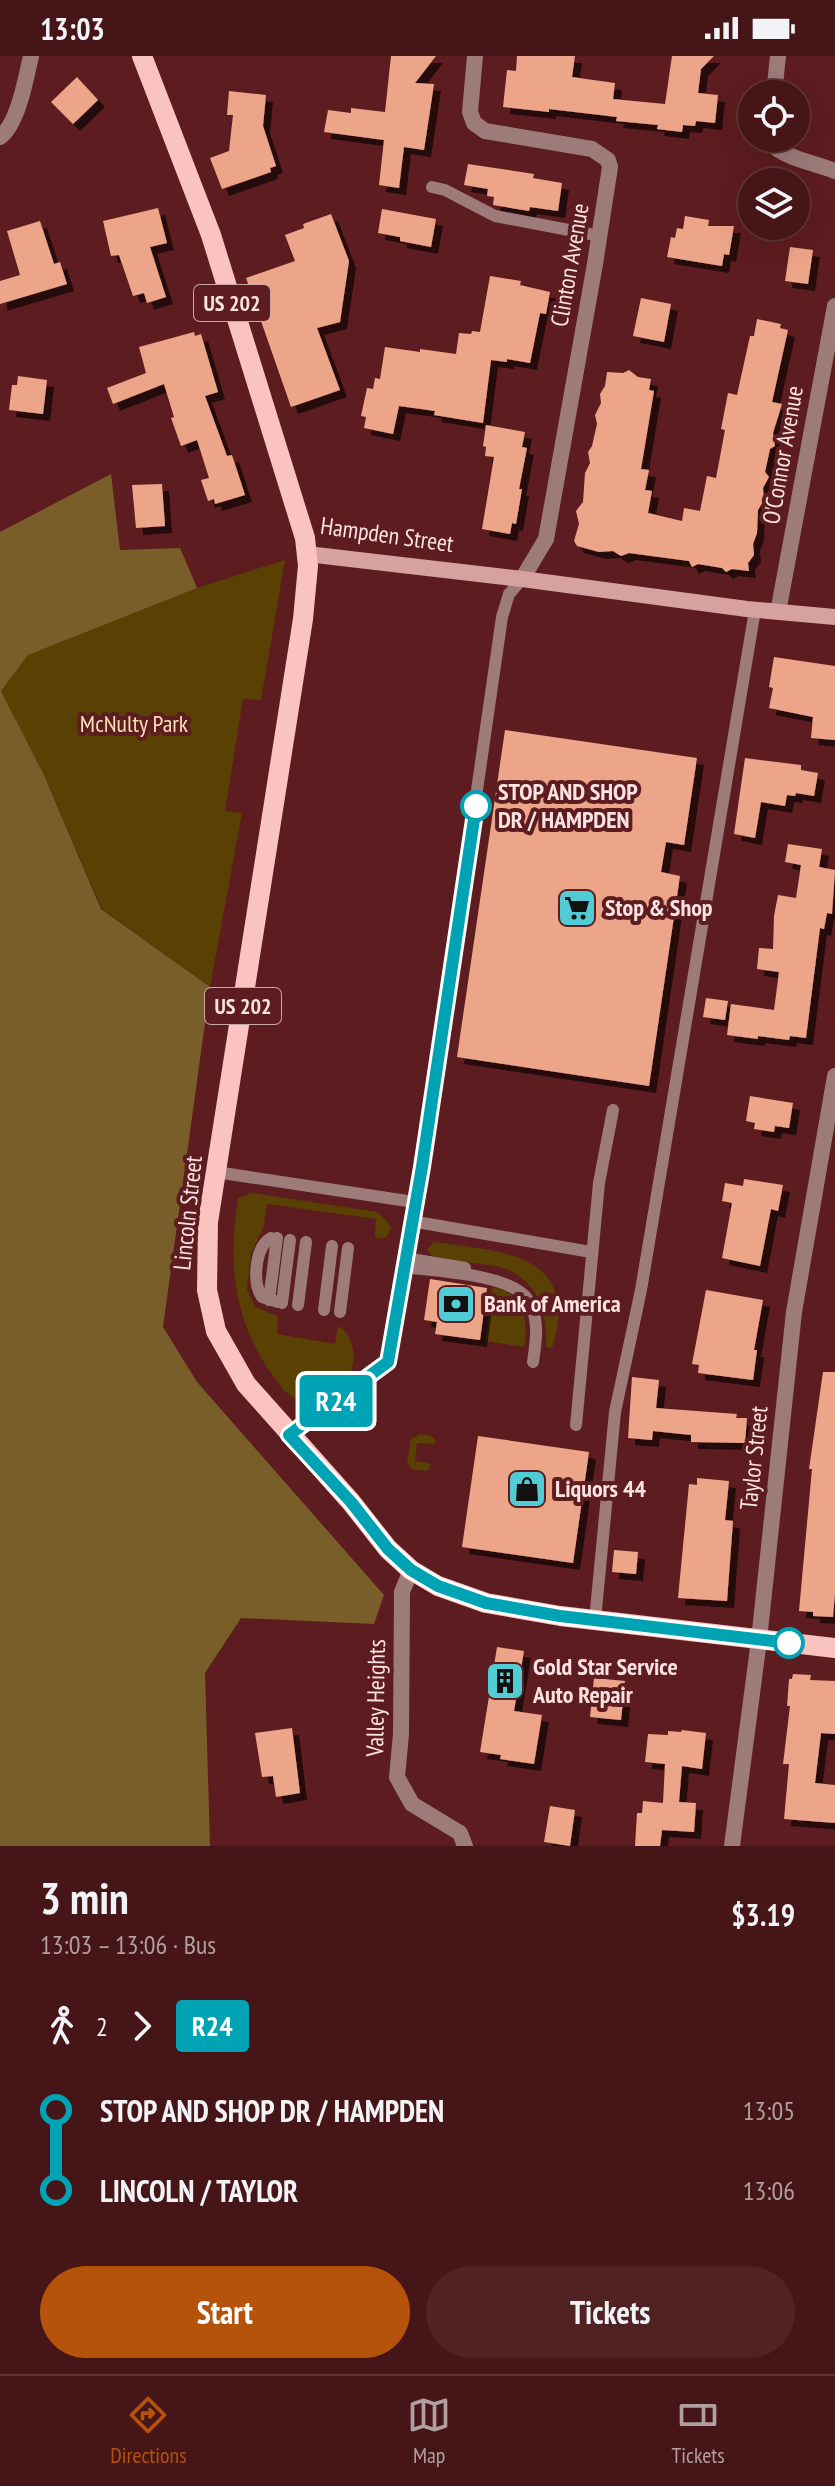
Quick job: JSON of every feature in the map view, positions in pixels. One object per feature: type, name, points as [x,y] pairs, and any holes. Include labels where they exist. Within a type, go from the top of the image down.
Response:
[{"type":"main road","name":"Hampden Street","points":[[142,56],[211,235],[288,481],[307,554],[755,610],[835,617]]},
{"type":"main road","name":"Lincoln Street","points":[[307,554],[303,619],[208,1222],[207,1290],[216,1331],[246,1384],[351,1502],[388,1549],[411,1570],[438,1586],[486,1603],[595,1620],[835,1648]]},
{"type":"street","points":[[0,137],[8,132],[23,91],[31,56]]},
{"type":"street","name":"Clinton Avenue","points":[[475,56],[470,112],[474,123],[485,131],[592,149],[608,160],[610,167],[546,539],[522,579]]},
{"type":"street","points":[[775,80],[778,56]]},
{"type":"street","points":[[778,152],[835,171]]},
{"type":"street","name":"O'Connor Avenue","points":[[778,612],[835,306]]},
{"type":"street","name":"Taylor Street","points":[[732,1846],[759,1640],[794,1312],[835,1076]]},
{"type":"street","name":"Valley Heights","points":[[411,1570],[402,1592],[401,1734],[397,1777],[412,1804],[460,1833],[465,1846]]},
{"type":"lane","points":[[432,187],[445,190],[495,216],[600,236]]},
{"type":"lane","points":[[289,1435],[388,1362],[422,1167],[502,617],[509,594],[522,579]]},
{"type":"lane","points":[[595,1620],[615,1412],[641,1290],[755,610]]},
{"type":"lane","points":[[576,1425],[599,1183],[613,1110]]},
{"type":"lane","points":[[216,1172],[414,1202]]},
{"type":"lane","points":[[411,1221],[591,1252]]},
{"type":"lane","points":[[279,1239],[277,1302],[258,1292],[257,1282],[261,1247],[279,1239]]},
{"type":"lane","points":[[298,1305],[306,1242]]},
{"type":"lane","points":[[324,1310],[332,1246]]},
{"type":"lane","points":[[340,1312],[348,1248]]},
{"type":"lane","points":[[405,1262],[496,1281],[518,1289],[528,1299],[534,1315],[533,1362]]},
{"type":"green space","name":"McNulty Park","points":[[285,560],[261,700],[243,699],[225,811],[242,813],[210,987],[102,909],[43,773],[1,691],[27,655],[197,588]]},
{"type":"green space","points":[[252,1193],[377,1212],[391,1228],[387,1237],[378,1239],[375,1236],[376,1219],[267,1204],[264,1225],[251,1254],[247,1289],[255,1307],[278,1316],[277,1334],[335,1344],[338,1326],[347,1334],[352,1346],[354,1359],[351,1371],[304,1402],[297,1403],[297,1398],[285,1391],[271,1373],[258,1353],[241,1311],[234,1267],[235,1221],[238,1198]]},
{"type":"green space","points":[[434,1242],[508,1254],[529,1263],[545,1275],[556,1293],[558,1317],[552,1348],[546,1347],[545,1322],[538,1298],[523,1279],[500,1267],[432,1256],[427,1249]]},
{"type":"green space","points":[[492,1287],[511,1295],[522,1309],[524,1347],[485,1341]]},
{"type":"green space","points":[[420,1434],[436,1440],[434,1444],[417,1443],[415,1461],[432,1464],[427,1471],[411,1469],[407,1462],[411,1439]]},
{"type":"shaded area","points":[[111,474],[120,550],[180,548],[197,588],[28,655],[1,691],[43,773],[101,909],[210,987],[163,1327],[197,1382],[384,1595],[374,1624],[241,1618],[205,1673],[210,1846],[0,1846],[0,532]]},
{"type":"building","points":[[391,56],[436,56],[415,83],[434,84],[424,150],[404,147],[399,188],[379,185],[384,140],[324,132],[328,110],[351,113],[351,108],[385,112]]},
{"type":"building","points":[[517,56],[575,56],[572,77],[615,83],[613,99],[665,104],[672,56],[714,56],[701,69],[698,93],[718,95],[715,123],[696,121],[695,126],[683,125],[682,132],[657,129],[658,125],[616,121],[617,117],[503,107],[507,70],[516,71]]},
{"type":"building","points":[[77,77],[98,100],[73,124],[51,102]]},
{"type":"building","points":[[229,91],[266,95],[263,126],[276,166],[270,168],[271,172],[222,189],[210,158],[229,151],[233,115],[227,115]]},
{"type":"building","points":[[468,164],[534,174],[533,178],[562,183],[558,211],[530,207],[529,211],[493,205],[494,197],[487,196],[488,189],[464,185]]},
{"type":"building","points":[[158,208],[167,243],[150,247],[166,297],[147,303],[144,293],[133,296],[119,255],[111,256],[103,221]]},
{"type":"building","points":[[382,209],[436,219],[431,247],[378,233]]},
{"type":"building","points":[[331,214],[349,261],[340,322],[317,328],[340,390],[291,407],[246,278],[295,261],[285,235],[304,228],[303,224]]},
{"type":"building","points":[[685,216],[709,220],[708,226],[734,226],[729,255],[724,254],[722,266],[667,257],[671,237],[675,238],[677,228],[683,229]]},
{"type":"building","points":[[40,221],[54,264],[60,262],[67,284],[0,304],[0,281],[20,275],[7,231]]},
{"type":"building","points":[[790,247],[813,250],[808,284],[785,281]]},
{"type":"building","points":[[490,276],[521,281],[520,285],[550,292],[546,314],[540,313],[530,363],[491,360],[483,423],[399,406],[393,434],[364,428],[366,417],[361,416],[367,388],[373,389],[375,378],[380,379],[385,347],[456,354],[459,333],[480,332]]},
{"type":"building","points":[[641,298],[671,304],[664,342],[633,336]]},
{"type":"building","points":[[757,319],[781,324],[780,328],[788,330],[772,402],[782,404],[773,433],[775,446],[770,449],[765,472],[769,477],[763,488],[764,500],[758,510],[754,555],[748,563],[749,571],[732,569],[726,572],[722,568],[698,564],[692,567],[689,561],[629,553],[621,556],[613,551],[599,552],[577,546],[574,541],[579,524],[576,511],[583,502],[585,473],[590,463],[588,452],[592,446],[597,424],[595,415],[601,403],[600,394],[607,372],[623,373],[629,370],[638,377],[651,379],[649,390],[654,391],[641,469],[649,470],[645,490],[652,491],[648,513],[682,521],[684,508],[700,511],[707,476],[716,478],[728,393],[737,395],[750,336],[754,336]]},
{"type":"building","points":[[194,332],[195,336],[201,334],[218,392],[205,396],[227,456],[232,455],[245,495],[215,504],[214,499],[208,501],[201,480],[209,478],[197,440],[181,446],[164,384],[113,404],[107,388],[146,373],[139,347]]},
{"type":"building","points":[[18,376],[47,380],[43,414],[9,410],[12,385],[17,385]]},
{"type":"building","points":[[486,425],[525,432],[522,447],[527,448],[519,489],[522,489],[516,524],[512,523],[510,534],[482,529],[494,457],[485,456]]},
{"type":"building","points":[[162,484],[165,526],[136,528],[132,485]]},
{"type":"building","points":[[774,657],[835,666],[835,740],[811,738],[813,717],[769,708]]},
{"type":"building","name":"Stop & Shop","points":[[505,730],[697,758],[684,845],[666,842],[661,872],[680,876],[649,1086],[457,1057]]},
{"type":"building","points":[[745,758],[801,765],[801,770],[818,773],[814,796],[787,795],[785,806],[761,802],[755,838],[734,834]]},
{"type":"building","points":[[788,844],[822,849],[819,867],[835,870],[832,914],[827,913],[824,929],[820,928],[806,1038],[790,1036],[789,1040],[758,1036],[758,1039],[727,1035],[731,1004],[774,1010],[779,972],[757,969],[759,948],[773,949],[778,895],[796,898],[801,865],[785,862]]},
{"type":"building","points":[[706,998],[728,1001],[725,1020],[703,1017]]},
{"type":"building","points":[[750,1096],[793,1103],[789,1128],[775,1126],[774,1132],[754,1129],[755,1123],[746,1121]]},
{"type":"building","points":[[744,1179],[783,1185],[778,1211],[771,1209],[760,1266],[722,1258],[732,1203],[722,1201],[725,1183],[743,1186]]},
{"type":"building","name":"Bank of America","points":[[430,1279],[487,1288],[480,1340],[435,1334],[437,1322],[424,1320]]},
{"type":"building","points":[[706,1290],[763,1300],[754,1350],[757,1350],[753,1380],[698,1373],[699,1365],[692,1364]]},
{"type":"building","points":[[823,1372],[835,1372],[833,1617],[813,1616],[813,1612],[799,1611],[812,1469],[809,1469]]},
{"type":"building","points":[[632,1377],[659,1380],[656,1408],[737,1414],[736,1418],[747,1418],[745,1443],[691,1442],[691,1435],[653,1431],[652,1440],[628,1438]]},
{"type":"building","name":"Liquors 44","points":[[478,1436],[589,1452],[573,1563],[462,1547]]},
{"type":"building","points":[[697,1478],[729,1481],[725,1520],[733,1521],[727,1601],[678,1598],[689,1484],[697,1485]]},
{"type":"building","points":[[614,1550],[638,1552],[636,1574],[612,1572]]},
{"type":"building","name":"Gold Star Service Auto Repair","points":[[497,1647],[524,1651],[514,1711],[542,1715],[534,1764],[500,1759],[501,1755],[480,1752]]},
{"type":"building","points":[[793,1674],[811,1675],[810,1680],[835,1681],[835,1734],[821,1733],[815,1783],[835,1785],[835,1823],[784,1819],[789,1764],[783,1764],[790,1706],[787,1706],[789,1679]]},
{"type":"building","points":[[594,1678],[625,1681],[621,1720],[590,1717]]},
{"type":"building","points":[[292,1728],[300,1793],[276,1797],[273,1776],[262,1777],[255,1733]]},
{"type":"building","points":[[668,1731],[706,1733],[702,1769],[682,1766],[679,1802],[696,1803],[694,1832],[662,1830],[660,1846],[635,1846],[637,1813],[642,1813],[643,1801],[663,1803],[665,1764],[645,1762],[648,1734],[668,1735]]},
{"type":"building","points":[[550,1806],[575,1810],[570,1846],[544,1842]]},
{"type":"bus line","name":"R24","points":[[476,806],[422,1167],[388,1362],[289,1435],[351,1502],[388,1549],[411,1570],[438,1586],[486,1603],[560,1616],[789,1643]]},
{"type":"place","name":"STOP AND SHOP DR / HAMPDEN","points":[[476,806]]},
{"type":"place","name":"Stop & Shop","points":[[577,908]]},
{"type":"place","name":"Bank of America","points":[[456,1304]]},
{"type":"place","name":"Liquors 44","points":[[527,1489]]},
{"type":"place","name":"Gold Star Service Auto Repair","points":[[505,1681]]}]
